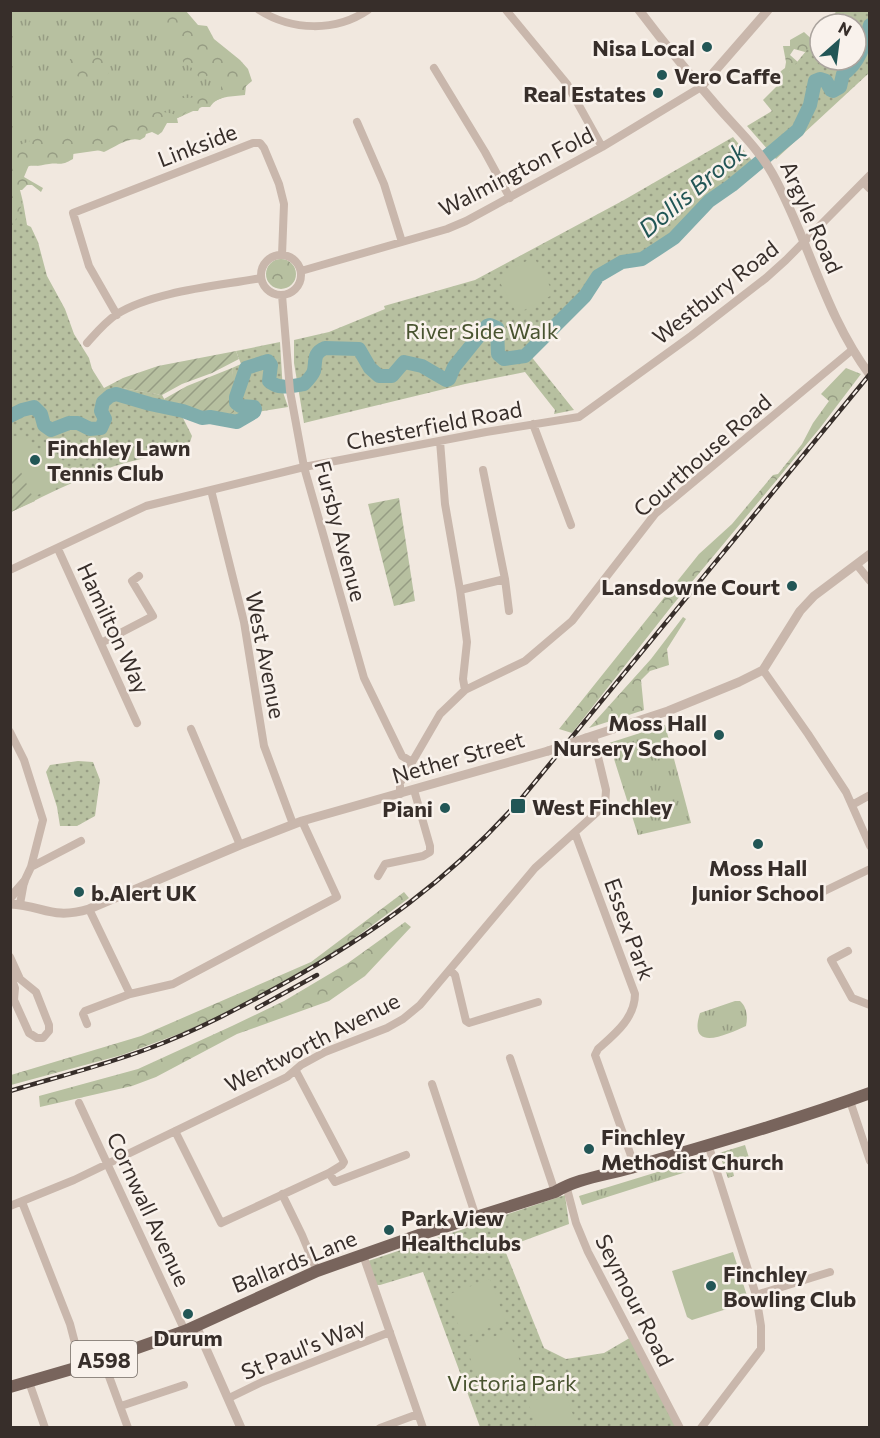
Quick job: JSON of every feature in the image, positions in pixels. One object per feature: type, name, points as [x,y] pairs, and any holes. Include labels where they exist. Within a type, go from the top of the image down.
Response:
[{"type":"main road","name":"Ballards Lane","points":[[10,1387],[103,1360],[191,1328],[317,1271],[555,1192],[566,1185],[635,1167],[870,1093]]},
{"type":"street","points":[[259,10],[285,22],[323,26],[351,19],[368,10]]},
{"type":"street","points":[[506,10],[567,84],[602,147]]},
{"type":"street","name":"Argyle Road","points":[[639,10],[763,159],[804,242],[832,311],[852,350],[870,375]]},
{"type":"street","points":[[701,87],[768,10]]},
{"type":"street","points":[[434,68],[510,198]]},
{"type":"street","name":"Walmington Fold","points":[[301,270],[447,229],[510,198],[602,147],[701,87]]},
{"type":"street","points":[[357,122],[384,184],[402,242]]},
{"type":"street","name":"Linkside","points":[[117,315],[89,266],[70,211],[253,143],[260,143],[264,148],[283,194],[285,224],[282,255]]},
{"type":"street","name":"Westbury Road","points":[[570,418],[579,417],[691,336],[766,278],[870,175]]},
{"type":"street","points":[[863,182],[870,189]]},
{"type":"street","points":[[276,255],[282,255],[294,260],[301,270],[297,287],[282,295],[266,288],[261,278],[266,261],[276,255]]},
{"type":"street","points":[[87,343],[117,315],[133,306],[156,298],[261,278]]},
{"type":"street","name":"Fursby Avenue","points":[[282,295],[290,391],[304,467],[364,678],[402,756],[412,762]]},
{"type":"street","name":"Courthouse Road","points":[[400,794],[400,783],[440,714],[465,690],[525,661],[572,621],[655,514],[852,350]]},
{"type":"street","name":"Chesterfield Road","points":[[10,570],[146,506],[304,467],[570,418]]},
{"type":"street","points":[[533,424],[571,525]]},
{"type":"street","points":[[440,441],[446,504],[467,642],[463,679],[465,690]]},
{"type":"street","points":[[483,470],[505,579],[509,611]]},
{"type":"street","name":"West Avenue","points":[[130,994],[173,984],[337,897],[297,823],[264,746],[244,622],[211,490]]},
{"type":"street","name":"Hamilton Way","points":[[58,549],[137,723]]},
{"type":"street","points":[[870,554],[814,596],[800,611],[763,670],[808,734],[852,805],[870,846]]},
{"type":"street","points":[[857,565],[870,581]]},
{"type":"street","points":[[101,643],[153,616],[132,581],[139,576]]},
{"type":"street","points":[[460,590],[505,579]]},
{"type":"street","name":"Nether Street","points":[[15,904],[61,914],[72,914],[89,909],[297,823],[548,751],[668,711],[763,670]]},
{"type":"street","points":[[190,729],[240,845]]},
{"type":"street","points":[[10,732],[24,760],[43,820],[31,867],[15,904]]},
{"type":"street","points":[[575,833],[605,805],[606,790],[589,737]]},
{"type":"street","points":[[378,876],[386,864],[423,856],[430,852],[414,790]]},
{"type":"street","points":[[852,805],[870,795]]},
{"type":"street","name":"Wentworth Avenue","points":[[10,1206],[108,1164],[287,1077],[301,1065],[325,1052],[370,1036],[403,1019],[420,1005],[535,868],[575,833]]},
{"type":"street","name":"Essex Park","points":[[575,833],[635,994],[635,1003],[630,1015],[595,1054],[635,1167]]},
{"type":"street","points":[[31,867],[81,842]]},
{"type":"street","points":[[810,898],[870,869]]},
{"type":"street","points":[[10,898],[24,882]]},
{"type":"street","points":[[87,1024],[83,1014],[85,1011],[130,994],[89,909]]},
{"type":"street","points":[[848,951],[831,960],[852,998],[870,1005]]},
{"type":"street","points":[[10,957],[20,979],[36,992],[50,1025],[49,1031],[43,1038],[29,1033],[14,1000],[15,988],[10,974]]},
{"type":"street","points":[[450,970],[455,975],[466,1021],[469,1023],[538,1002]]},
{"type":"street","points":[[510,1058],[555,1192]]},
{"type":"street","points":[[176,1131],[221,1223],[329,1173],[344,1162],[296,1071]]},
{"type":"street","points":[[432,1084],[476,1217]]},
{"type":"street","points":[[849,1101],[870,1161]]},
{"type":"street","name":"Cornwall Avenue","points":[[79,1103],[191,1328]]},
{"type":"street","points":[[701,1428],[761,1349],[761,1326],[756,1295],[708,1144]]},
{"type":"street","points":[[329,1173],[335,1182],[406,1155]]},
{"type":"street","name":"Seymour Road","points":[[566,1185],[576,1223],[588,1252],[681,1428]]},
{"type":"street","points":[[282,1194],[317,1271]]},
{"type":"street","points":[[22,1202],[70,1324],[81,1366]]},
{"type":"street","points":[[363,1256],[423,1428]]},
{"type":"street","points":[[756,1295],[830,1272]]},
{"type":"street","points":[[191,1328],[229,1398],[241,1428]]},
{"type":"street","name":"St Paul's Way","points":[[229,1398],[262,1382],[390,1332]]},
{"type":"street","points":[[103,1360],[128,1428]]},
{"type":"street","points":[[29,1382],[45,1428]]},
{"type":"street","points":[[121,1406],[184,1385]]},
{"type":"street","points":[[380,1428],[418,1414]]},
{"type":"green space","points":[[837,10],[869,11],[869,73],[776,159],[747,126],[772,111],[763,100],[808,49],[808,72],[868,72],[868,12],[836,12]]},
{"type":"green space","points":[[11,11],[179,11],[235,92],[101,150],[73,154],[15,170],[23,202],[11,233]]},
{"type":"green space","points":[[147,11],[186,11],[198,25],[207,26],[214,39],[248,69],[252,81],[246,86],[245,95],[221,98],[210,107],[200,107],[198,111],[187,111],[177,118],[178,123],[167,123],[158,135],[152,132],[140,140],[127,141],[104,152],[94,149],[92,143],[74,146],[73,159],[65,163],[29,165],[24,177],[43,188],[41,192],[32,185],[27,185],[22,190],[13,190],[11,195],[11,148],[41,137],[66,136],[72,141],[92,138],[106,132],[106,126],[142,114],[159,112],[179,114],[183,98],[214,97],[221,94],[221,80],[218,71],[200,79],[181,59],[185,51],[170,42],[165,27],[156,22],[157,16],[150,15]]},
{"type":"green space","points":[[804,32],[808,36],[808,52],[794,49],[790,55],[799,63],[789,72],[788,81],[784,82],[776,79],[785,68],[783,46],[790,46],[790,40]]},
{"type":"green space","points":[[80,54],[104,60],[110,66],[108,74],[91,78],[85,82],[67,71],[70,59]]},
{"type":"green space","name":"River Side Walk","points":[[733,137],[759,169],[707,207],[676,241],[642,263],[630,263],[600,279],[585,301],[569,314],[530,355],[574,410],[554,414],[555,410],[525,372],[304,423],[294,363],[294,340],[329,332],[385,309],[384,306],[475,280],[624,200]]},
{"type":"green space","points":[[11,195],[21,200],[24,215],[11,261]]},
{"type":"green space","points":[[23,202],[27,225],[31,227],[38,242],[47,276],[65,309],[74,334],[104,388],[123,378],[123,388],[162,395],[168,406],[183,408],[200,416],[210,413],[225,417],[234,403],[232,368],[241,364],[236,351],[280,342],[283,392],[288,407],[257,412],[254,417],[237,426],[226,421],[184,415],[183,418],[192,436],[190,442],[161,447],[161,456],[103,470],[11,512],[10,233]]},
{"type":"green space","points":[[534,257],[554,294],[517,314],[497,277]]},
{"type":"green space","points":[[281,259],[292,263],[296,274],[292,285],[281,289],[270,285],[266,274],[270,263]]},
{"type":"green space","points":[[236,351],[239,359],[162,395],[122,388],[123,378],[158,366]]},
{"type":"green space","points":[[232,368],[235,392],[234,412],[225,417],[210,413],[200,416],[183,408],[168,406],[164,399],[187,386]]},
{"type":"green space","points":[[846,368],[861,374],[820,428],[671,607],[572,733],[559,729],[699,554],[732,524],[802,444],[813,423],[829,401],[821,394]]},
{"type":"green space","name":"Finchley Lawn Tennis Club","points":[[10,436],[28,437],[35,451],[53,446],[70,481],[33,497],[20,470],[11,474]]},
{"type":"green space","points":[[20,469],[35,501],[11,512],[10,474]]},
{"type":"green space","points":[[399,498],[415,601],[394,606],[368,504]]},
{"type":"green space","points":[[683,617],[686,619],[667,649],[669,665],[650,671],[641,680],[644,710],[589,728],[651,659]]},
{"type":"green space","points":[[665,725],[691,823],[638,835],[609,743]]},
{"type":"green space","points":[[78,761],[93,762],[100,780],[95,816],[77,826],[60,826],[57,807],[46,772],[50,765]]},
{"type":"green space","points":[[404,892],[409,898],[332,955],[241,1006],[184,1032],[122,1055],[11,1085],[11,1075],[141,1036],[311,962]]},
{"type":"green space","points":[[405,922],[411,927],[365,976],[329,1001],[237,1034],[156,1077],[132,1086],[40,1107],[39,1096],[138,1069],[284,1001],[348,963]]},
{"type":"green space","points":[[740,1001],[746,1009],[746,1026],[711,1038],[699,1033],[700,1013]]},
{"type":"green space","points":[[745,1145],[750,1161],[732,1167],[734,1176],[728,1178],[719,1153]]},
{"type":"green space","points":[[703,1158],[705,1166],[582,1205],[579,1196]]},
{"type":"green space","name":"Victoria Park","points":[[565,1195],[569,1224],[504,1248],[544,1348],[566,1359],[604,1353],[633,1336],[681,1427],[480,1427],[423,1272],[377,1285],[368,1261]]},
{"type":"green space","name":"Finchley Bowling Club","points":[[733,1252],[749,1302],[692,1320],[687,1317],[672,1271]]},
{"type":"green space","points":[[490,1279],[506,1322],[463,1337],[447,1295]]},
{"type":"green space","points":[[509,1331],[525,1375],[482,1390],[466,1347]]},
{"type":"green space","points":[[565,1391],[577,1427],[536,1427],[528,1402]]},
{"type":"waterway","name":"Dollis Brook","points":[[10,416],[34,407],[41,414],[44,425],[51,430],[69,423],[78,423],[90,429],[101,428],[105,419],[101,411],[103,402],[116,394],[202,418],[210,417],[237,422],[254,412],[255,409],[236,403],[246,368],[268,361],[271,365],[269,381],[286,387],[295,386],[304,384],[311,376],[315,360],[321,350],[325,348],[359,349],[370,368],[379,376],[392,376],[404,362],[422,366],[446,380],[449,379],[454,367],[490,325],[497,328],[498,354],[504,359],[525,356],[585,296],[598,276],[622,262],[642,259],[674,238],[709,201],[732,185],[798,130],[810,105],[815,81],[820,79],[826,81],[833,91],[840,87],[843,74],[849,70],[861,53],[870,25]]},
{"type":"railway","points":[[10,1091],[133,1054],[217,1019],[281,985],[348,945],[379,925],[438,880],[494,828],[521,799],[870,374]]},
{"type":"railway","points":[[257,1008],[317,975]]},
{"type":"place","name":"Nisa Local","points":[[707,47]]},
{"type":"place","name":"Vero Caffe","points":[[662,75]]},
{"type":"place","name":"Real Estates","points":[[658,93]]},
{"type":"place","name":"Finchley Lawn Tennis Club","points":[[35,460]]},
{"type":"place","name":"Lansdowne Court","points":[[792,586]]},
{"type":"place","name":"Moss Hall Nursery School","points":[[719,735]]},
{"type":"place","name":"West Finchley","points":[[518,806]]},
{"type":"place","name":"Piani","points":[[445,808]]},
{"type":"place","name":"Moss Hall Junior School","points":[[758,844]]},
{"type":"place","name":"b.Alert UK","points":[[79,892]]},
{"type":"place","name":"Finchley Methodist Church","points":[[589,1149]]},
{"type":"place","name":"Park View Healthclubs","points":[[389,1230]]},
{"type":"place","name":"Finchley Bowling Club","points":[[711,1286]]},
{"type":"place","name":"Durum","points":[[188,1314]]}]
